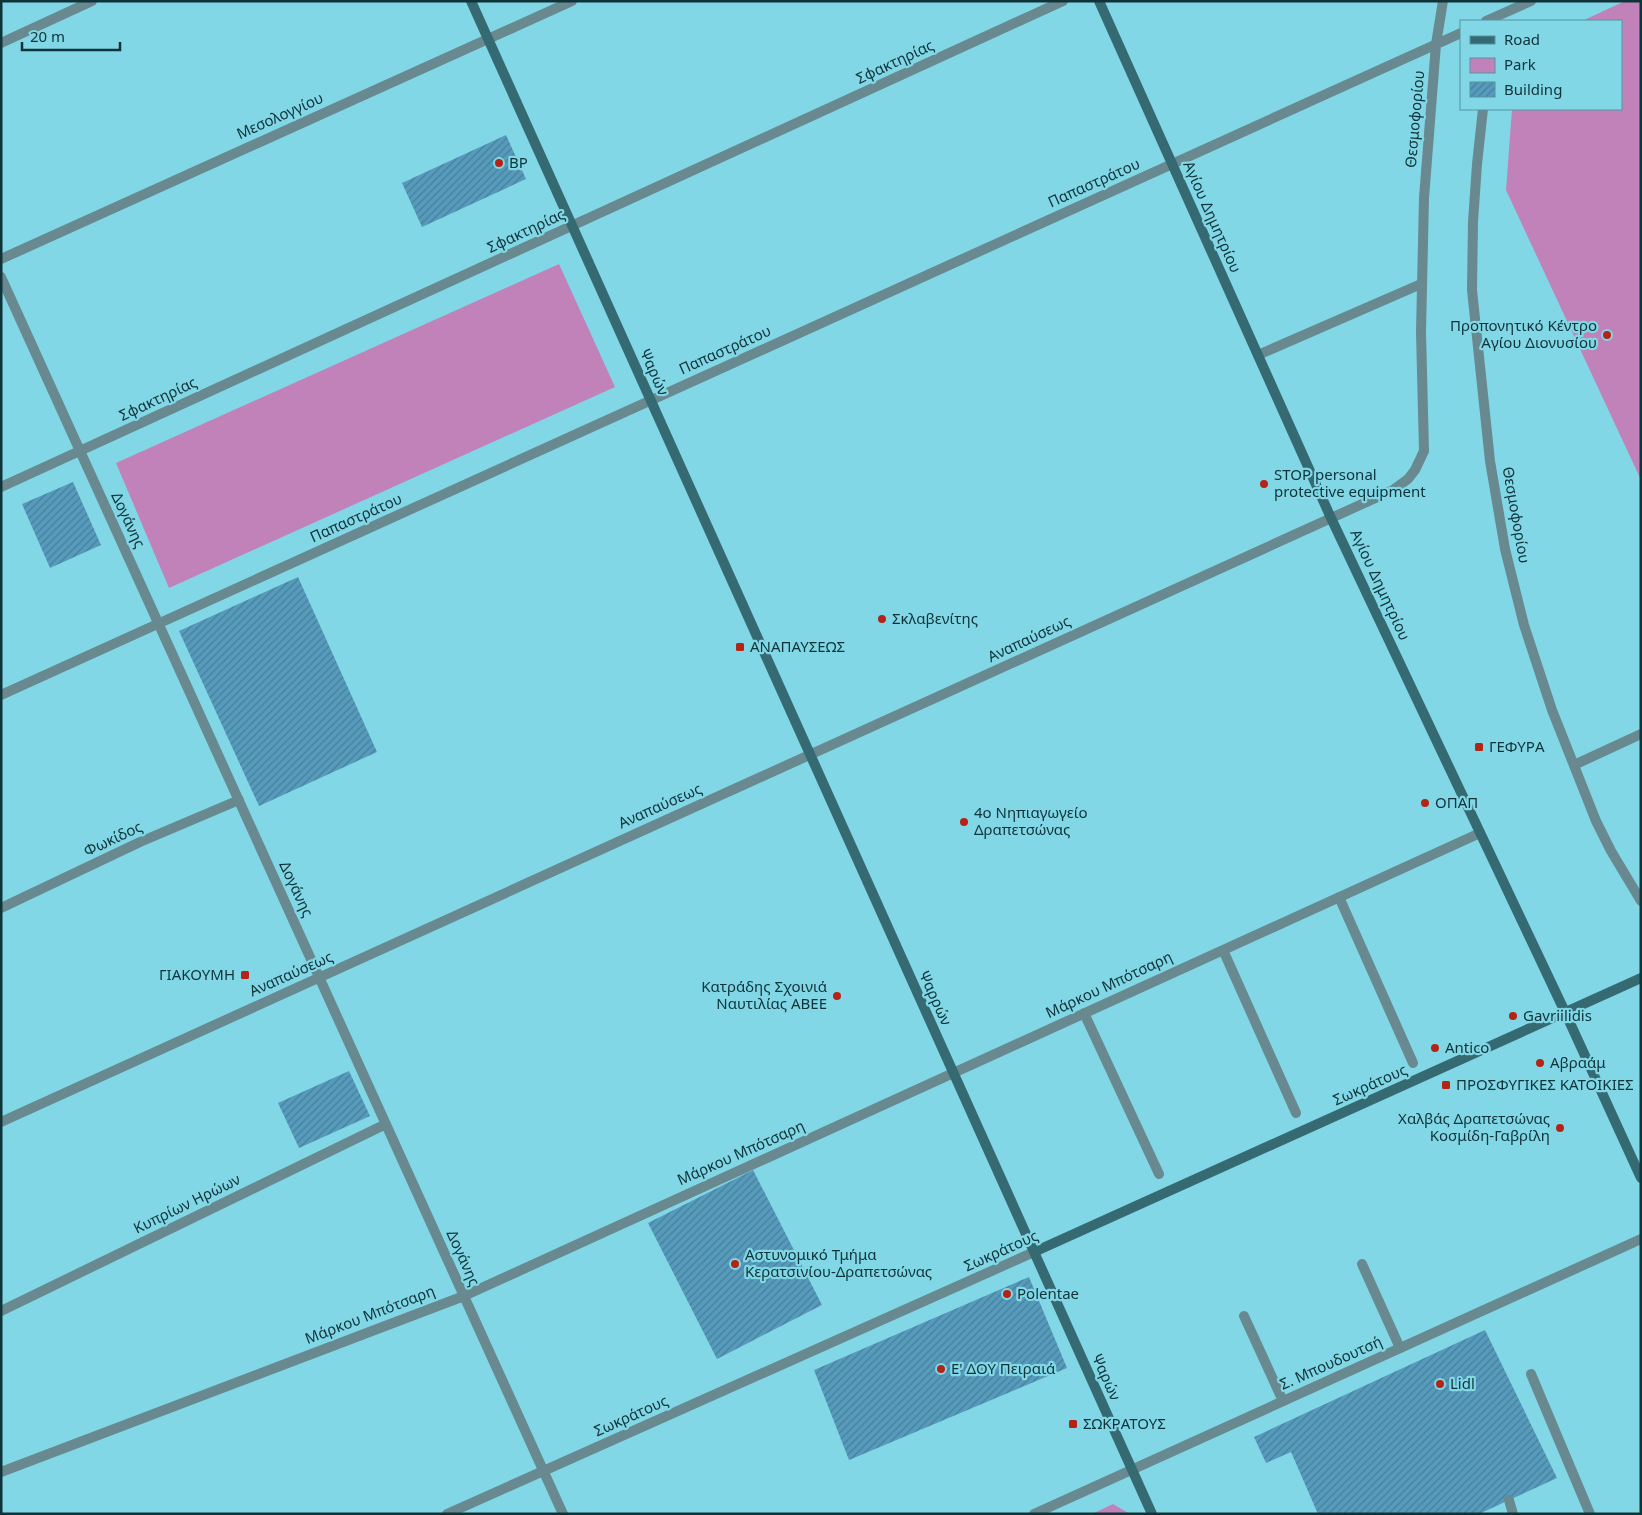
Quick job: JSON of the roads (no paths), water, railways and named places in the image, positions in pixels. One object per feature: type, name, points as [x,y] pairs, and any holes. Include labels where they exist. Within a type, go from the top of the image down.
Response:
[{"type":"main road","name":"Ψαρών","points":[[471,1],[810,755]]},
{"type":"main road","name":"Αγίου Δημητρίου","points":[[1099,1],[1331,518],[1641,1178]]},
{"type":"main road","name":"Ψαρρών","points":[[810,755],[1034,1252]]},
{"type":"main road","name":"Σωκράτους","points":[[1034,1252],[1641,978]]},
{"type":"main road","name":"Ψαρών","points":[[1034,1252],[1152,1514]]},
{"type":"street","points":[[1,43],[92,1]]},
{"type":"street","name":"Μεσολογγίου","points":[[1,259],[572,1]]},
{"type":"street","name":"Σφακτηρίας","points":[[1,486],[1064,1]]},
{"type":"street","name":"Θεσμοφορίου","points":[[1331,518],[1393,490],[1415,470],[1424,451],[1421,284],[1424,189],[1436,44],[1443,1]]},
{"type":"street","points":[[1499,18],[1531,1]]},
{"type":"street","name":"Παπαστράτου","points":[[1,695],[1460,33]]},
{"type":"street","name":"Θεσμοφορίου","points":[[1483,110],[1473,222],[1472,290],[1490,461],[1505,550],[1524,625],[1552,710],[1600,828],[1611,851],[1641,901]]},
{"type":"street","name":"Δογάνης","points":[[1,277],[563,1514]]},
{"type":"street","points":[[1258,355],[1421,284]]},
{"type":"street","name":"Αναπαύσεως","points":[[1,1122],[1331,518]]},
{"type":"street","points":[[1574,764],[1641,734]]},
{"type":"street","name":"Φωκίδος","points":[[1,908],[140,842],[239,800]]},
{"type":"street","name":"Μάρκου Μπότσαρη","points":[[1,1472],[464,1296],[1480,833]]},
{"type":"street","points":[[1339,897],[1413,1063]]},
{"type":"street","points":[[1223,950],[1296,1113]]},
{"type":"street","points":[[1084,1013],[1159,1174]]},
{"type":"street","name":"Κυπρίων Ηρώων","points":[[1,1311],[386,1124]]},
{"type":"street","name":"Σ. Μπουδουτσή","points":[[1034,1514],[1641,1239]]},
{"type":"street","name":"Σωκράτους","points":[[447,1514],[1034,1252]]},
{"type":"street","points":[[1362,1264],[1400,1348]]},
{"type":"street","points":[[1244,1316],[1283,1401]]},
{"type":"street","points":[[1531,1374],[1590,1514]]},
{"type":"street","points":[[1509,1500],[1513,1514]]},
{"type":"place","name":"BP","points":[[499,163]]},
{"type":"place","name":"Προπονητικό Κέντρο Αγίου Διονυσίου","points":[[1607,335]]},
{"type":"place","name":"STOP personal protective equipment","points":[[1264,484]]},
{"type":"place","name":"Σκλαβενίτης","points":[[882,619]]},
{"type":"place","name":"ΑΝΑΠΑΥΣΕΩΣ","points":[[740,647]]},
{"type":"place","name":"ΓΕΦΥΡΑ","points":[[1479,747]]},
{"type":"place","name":"ΟΠΑΠ","points":[[1425,803]]},
{"type":"place","name":"4ο Νηπιαγωγείο Δραπετσώνας","points":[[964,822]]},
{"type":"place","name":"ΓΙΑΚΟΥΜΗ","points":[[245,975]]},
{"type":"place","name":"Κατράδης Σχοινιά Ναυτιλίας ΑΒΕΕ","points":[[837,996]]},
{"type":"place","name":"Gavriilidis","points":[[1513,1016]]},
{"type":"place","name":"Antico","points":[[1435,1048]]},
{"type":"place","name":"Αβραάμ","points":[[1540,1063]]},
{"type":"place","name":"ΠΡΟΣΦΥΓΙΚΕΣ ΚΑΤΟΙΚΙΕΣ","points":[[1446,1085]]},
{"type":"place","name":"Χαλβάς Δραπετσώνας Κοσμίδη-Γαβρίλη","points":[[1560,1128]]},
{"type":"place","name":"Αστυνομικό Τμήμα Κερατσινίου-Δραπετσώνας","points":[[735,1264]]},
{"type":"place","name":"Polentae","points":[[1007,1294]]},
{"type":"place","name":"Ε' ΔΟΥ Πειραιά","points":[[941,1369]]},
{"type":"place","name":"Lidl","points":[[1440,1384]]},
{"type":"place","name":"ΣΩΚΡΑΤΟΥΣ","points":[[1073,1424]]}]
